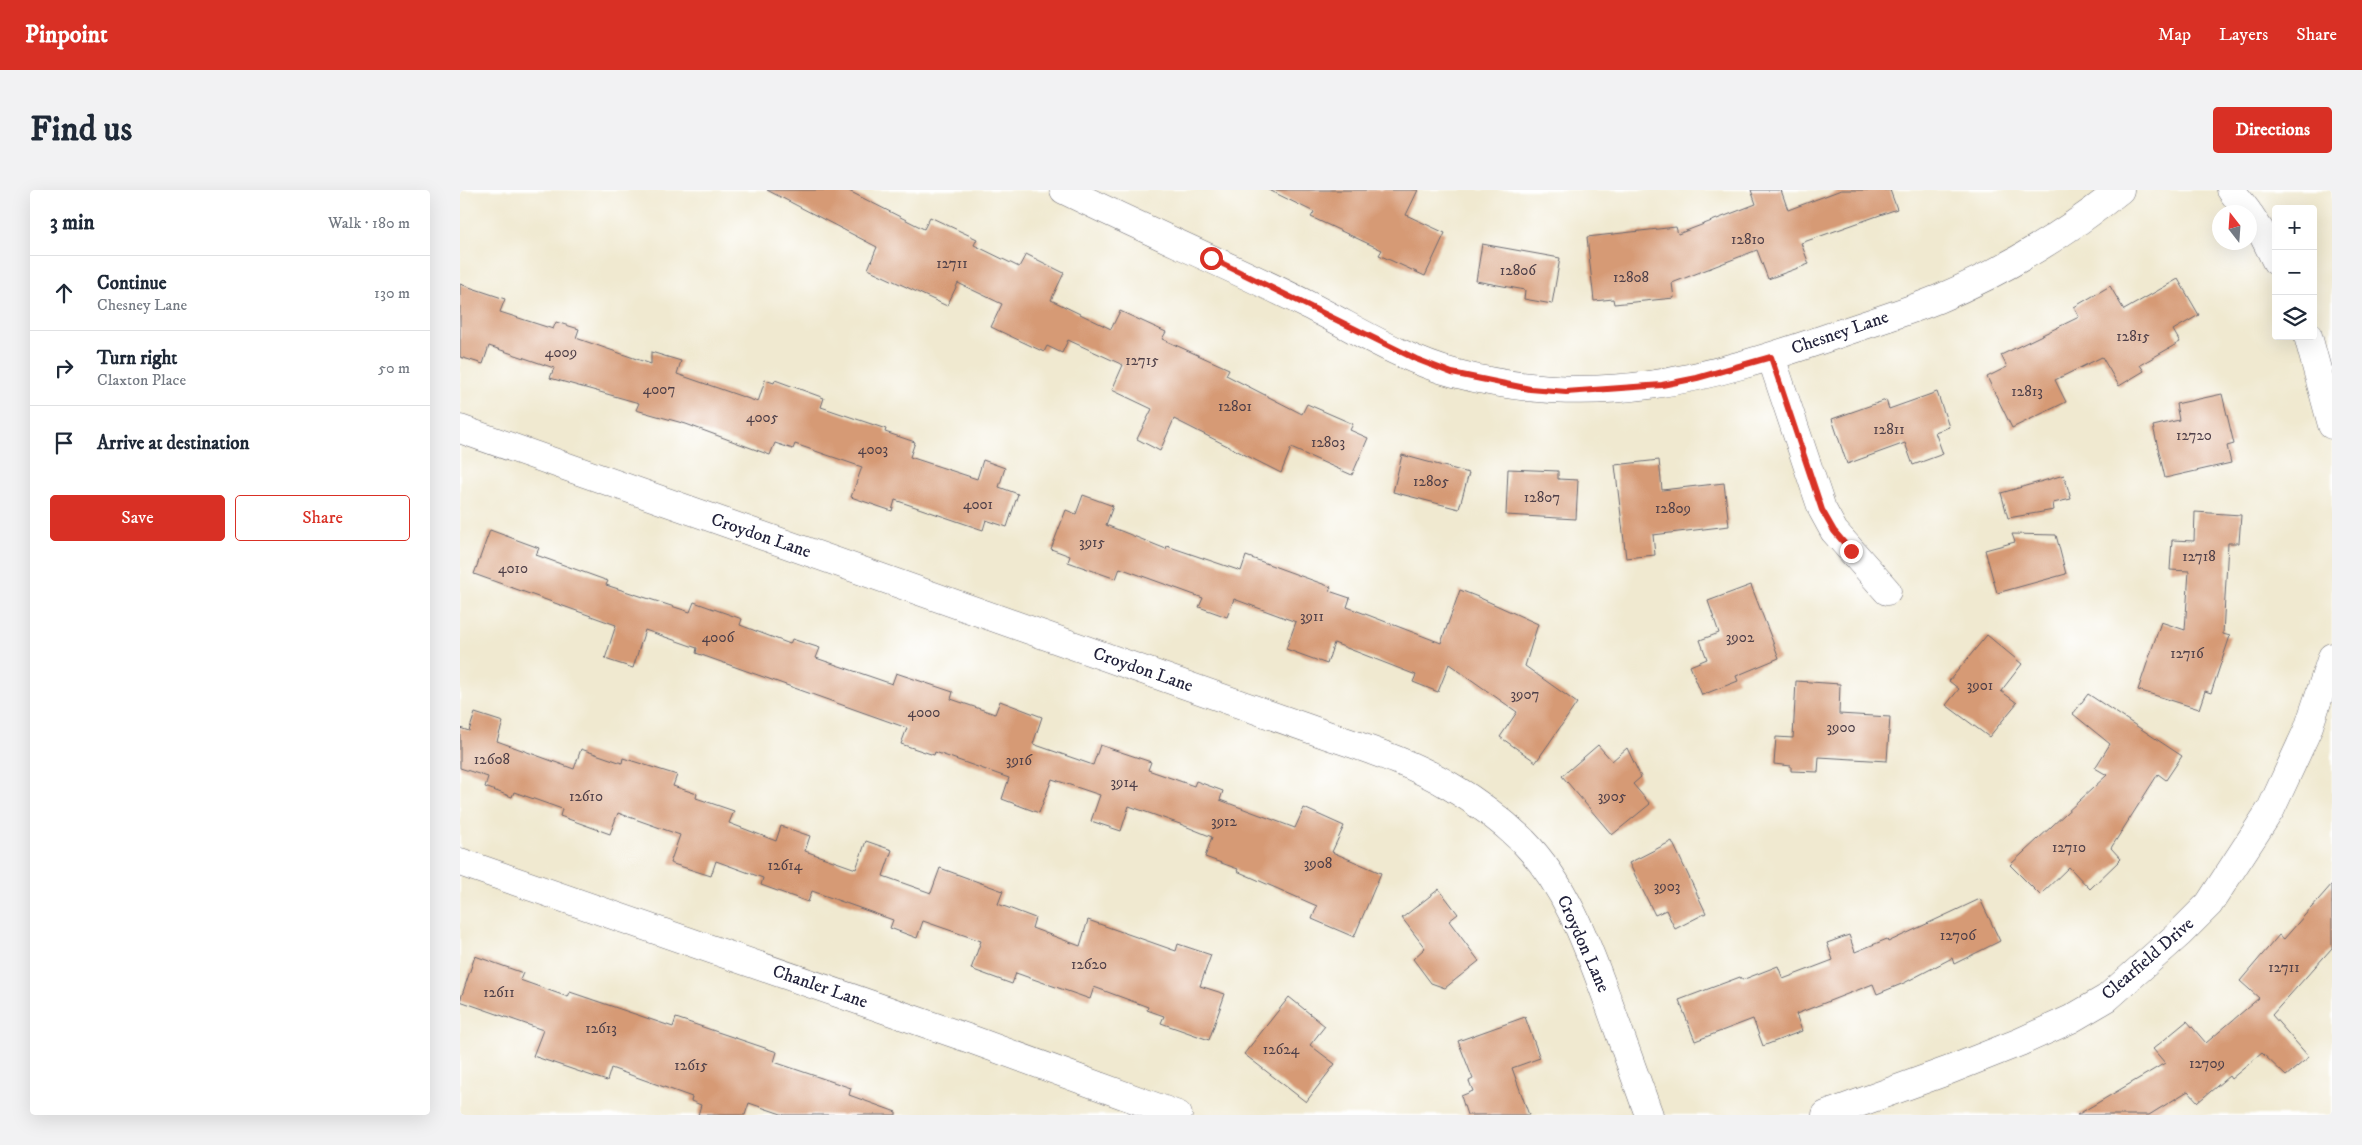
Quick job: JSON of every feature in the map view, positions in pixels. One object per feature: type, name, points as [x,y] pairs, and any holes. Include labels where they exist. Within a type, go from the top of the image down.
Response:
[{"type":"street","name":"Chesney Lane","points":[[1064,190],[1307,304],[1416,359],[1452,373],[1530,389],[1566,392],[1662,385],[1689,379],[1771,357],[1938,299],[2035,251],[2083,220],[2120,190]]},
{"type":"street","points":[[2231,190],[2242,205]]},
{"type":"street","points":[[2257,226],[2272,253]]},
{"type":"street","points":[[2309,340],[2332,425]]},
{"type":"street","points":[[1771,357],[1822,510],[1834,531],[1887,591]]},
{"type":"street","name":"Croydon Lane","points":[[460,429],[1310,729],[1410,766],[1450,786],[1502,822],[1523,842],[1540,862],[1572,910],[1594,962],[1649,1115]]},
{"type":"street","name":"Clearfield Drive","points":[[1826,1115],[1947,1071],[2071,1019],[2107,998],[2179,934],[2209,904],[2271,809],[2308,729],[2332,657]]},
{"type":"street","name":"Chanler Lane","points":[[460,862],[973,1040],[1178,1115]]},
{"type":"building","points":[[767,190],[847,190],[924,229],[930,217],[977,239],[974,245],[1019,267],[1026,254],[1064,273],[1051,300],[1111,329],[1120,311],[1166,332],[1162,339],[1229,369],[1226,375],[1302,414],[1307,404],[1353,424],[1350,430],[1368,438],[1352,475],[1291,448],[1281,473],[1174,419],[1160,451],[1137,439],[1152,409],[1112,390],[1123,365],[1068,340],[1062,353],[1047,346],[1044,352],[991,327],[1002,304],[958,283],[947,306],[868,269],[877,247]]},
{"type":"building","points":[[1269,190],[1418,190],[1406,215],[1445,233],[1425,276],[1379,255],[1382,250],[1311,217],[1314,212]]},
{"type":"building","points":[[1751,190],[1781,190],[1788,210],[1841,190],[1890,190],[1897,209],[1801,243],[1809,264],[1768,279],[1757,250],[1672,283],[1674,298],[1614,304],[1613,299],[1594,301],[1587,237],[1676,227],[1678,234],[1756,204]]},
{"type":"building","points":[[1482,244],[1560,258],[1552,304],[1524,299],[1525,290],[1476,281]]},
{"type":"building","points":[[2178,279],[2199,315],[2173,330],[2180,342],[2140,365],[2144,371],[2119,386],[2102,357],[2055,380],[2066,402],[2012,428],[1987,377],[2007,367],[2001,355],[2079,317],[2074,307],[2110,286],[2124,310]]},
{"type":"building","points":[[460,284],[505,299],[500,312],[553,329],[556,322],[579,329],[576,338],[651,364],[651,352],[681,361],[677,374],[758,402],[765,380],[774,383],[775,380],[824,398],[821,407],[886,429],[885,432],[915,442],[910,457],[977,479],[983,460],[1005,468],[999,487],[1018,494],[1007,527],[986,520],[983,530],[895,500],[892,511],[851,497],[862,467],[795,444],[793,449],[775,443],[770,455],[686,424],[636,410],[639,403],[550,378],[554,368],[489,346],[483,364],[460,357]]},
{"type":"building","points":[[1937,392],[1949,427],[1935,432],[1943,454],[1913,465],[1905,443],[1847,464],[1832,419],[1886,400],[1889,409]]},
{"type":"building","points":[[2222,394],[2234,444],[2227,446],[2231,463],[2165,478],[2153,426],[2179,420],[2176,404]]},
{"type":"building","points":[[1402,455],[1469,473],[1459,509],[1393,492]]},
{"type":"building","points":[[1659,460],[1662,490],[1724,483],[1729,526],[1653,535],[1655,555],[1626,558],[1615,465]]},
{"type":"building","points":[[1508,469],[1558,471],[1558,479],[1578,480],[1576,519],[1506,515]]},
{"type":"building","points":[[2064,475],[2071,499],[2053,503],[2054,510],[2008,518],[2001,493]]},
{"type":"building","points":[[1083,495],[1113,506],[1106,525],[1166,549],[1167,546],[1241,571],[1246,556],[1331,587],[1329,591],[1350,598],[1347,607],[1441,643],[1460,590],[1478,597],[1538,624],[1525,666],[1577,703],[1536,762],[1500,737],[1517,712],[1449,664],[1438,692],[1413,682],[1416,675],[1334,643],[1327,664],[1286,649],[1296,622],[1234,599],[1227,617],[1199,607],[1203,598],[1120,568],[1116,579],[1068,562],[1070,556],[1051,549],[1066,510],[1076,514]]},
{"type":"building","points":[[2195,512],[2241,515],[2239,543],[2228,543],[2223,634],[2230,636],[2211,693],[2205,691],[2199,709],[2138,690],[2161,622],[2185,630],[2189,571],[2170,570],[2172,540],[2194,541]]},
{"type":"building","points":[[490,530],[539,548],[536,555],[608,581],[606,585],[690,612],[694,602],[742,619],[740,625],[790,644],[792,639],[820,648],[816,658],[892,684],[896,673],[953,692],[951,699],[995,714],[1000,701],[1042,717],[1033,744],[1093,765],[1100,745],[1151,762],[1148,770],[1194,786],[1196,781],[1223,791],[1220,800],[1295,828],[1304,808],[1344,826],[1332,852],[1381,873],[1354,937],[1312,919],[1317,906],[1237,871],[1238,869],[1205,857],[1212,837],[1180,824],[1129,806],[1121,831],[1091,821],[1100,795],[1052,779],[1039,813],[1002,799],[1009,778],[935,752],[934,755],[901,744],[907,728],[696,653],[697,648],[645,630],[633,668],[605,659],[616,625],[474,574]]},
{"type":"building","points":[[2012,534],[2056,535],[2066,574],[1997,593],[1985,550],[2015,542]]},
{"type":"building","points":[[1751,585],[1779,658],[1736,676],[1738,681],[1702,695],[1690,666],[1707,659],[1700,640],[1719,633],[1708,601]]},
{"type":"building","points":[[1987,635],[2022,664],[2001,691],[2017,703],[1989,737],[1946,705],[1959,689],[1949,681]]},
{"type":"building","points":[[1796,681],[1840,684],[1839,714],[1890,717],[1887,761],[1819,757],[1818,772],[1791,771],[1791,766],[1774,764],[1776,737],[1793,738]]},
{"type":"building","points":[[2088,694],[2182,756],[2166,780],[2158,774],[2111,848],[2121,859],[2090,889],[2069,867],[2040,895],[2010,865],[2107,775],[2095,768],[2110,744],[2073,714]]},
{"type":"building","points":[[475,713],[503,722],[497,741],[574,769],[581,749],[622,763],[623,758],[677,775],[673,786],[697,794],[696,798],[734,811],[729,823],[776,841],[781,826],[810,836],[805,851],[856,869],[866,841],[892,850],[883,876],[931,893],[940,868],[1003,891],[998,904],[1035,918],[1032,928],[1080,946],[1088,920],[1176,951],[1178,944],[1211,955],[1200,986],[1225,994],[1209,1040],[1161,1023],[1164,1016],[1147,1010],[1148,1007],[1094,987],[1090,999],[1016,973],[1012,984],[971,969],[981,941],[923,921],[917,938],[890,928],[893,920],[812,891],[808,902],[761,885],[763,878],[716,861],[711,876],[670,863],[680,835],[618,813],[610,834],[560,816],[562,809],[514,792],[512,797],[485,787],[488,777],[460,768],[460,728],[469,731]]},
{"type":"building","points":[[1598,745],[1612,761],[1627,748],[1641,777],[1633,784],[1650,804],[1612,835],[1562,776]]},
{"type":"building","points":[[1672,841],[1706,913],[1675,929],[1666,910],[1655,915],[1629,863]]},
{"type":"building","points":[[2332,884],[2332,948],[2272,1015],[2309,1057],[2286,1076],[2262,1053],[2231,1079],[2229,1076],[2198,1102],[2188,1091],[2149,1115],[2077,1115],[2165,1063],[2153,1049],[2187,1021],[2206,1043],[2259,998],[2240,981],[2279,935],[2284,939]]},
{"type":"building","points":[[1439,889],[1458,914],[1449,921],[1479,961],[1445,988],[1431,983],[1413,959],[1425,948],[1402,918]]},
{"type":"building","points":[[1980,899],[2000,941],[1954,964],[1952,958],[1904,983],[1877,994],[1873,984],[1796,1014],[1802,1031],[1763,1046],[1753,1019],[1695,1041],[1679,1000],[1740,977],[1742,980],[1778,966],[1783,979],[1833,960],[1827,943],[1849,935],[1855,952],[1887,939],[1888,942]]},
{"type":"building","points":[[475,956],[523,973],[520,980],[568,997],[570,992],[673,1027],[676,1018],[777,1052],[774,1062],[851,1088],[849,1095],[896,1112],[896,1115],[784,1115],[749,1103],[745,1115],[698,1115],[701,1105],[691,1101],[692,1097],[611,1068],[607,1081],[533,1056],[543,1030],[460,1001]]},
{"type":"building","points":[[1289,997],[1325,1026],[1310,1045],[1335,1064],[1306,1102],[1244,1054]]},
{"type":"building","points":[[1525,1017],[1540,1058],[1512,1068],[1529,1115],[1467,1115],[1461,1096],[1473,1091],[1469,1081],[1473,1079],[1458,1041]]},
{"type":"route","points":[[1211,258],[1416,359],[1452,373],[1530,389],[1566,392],[1662,385],[1697,378],[1771,357],[1796,438],[1822,510],[1834,531],[1851,551]]}]
